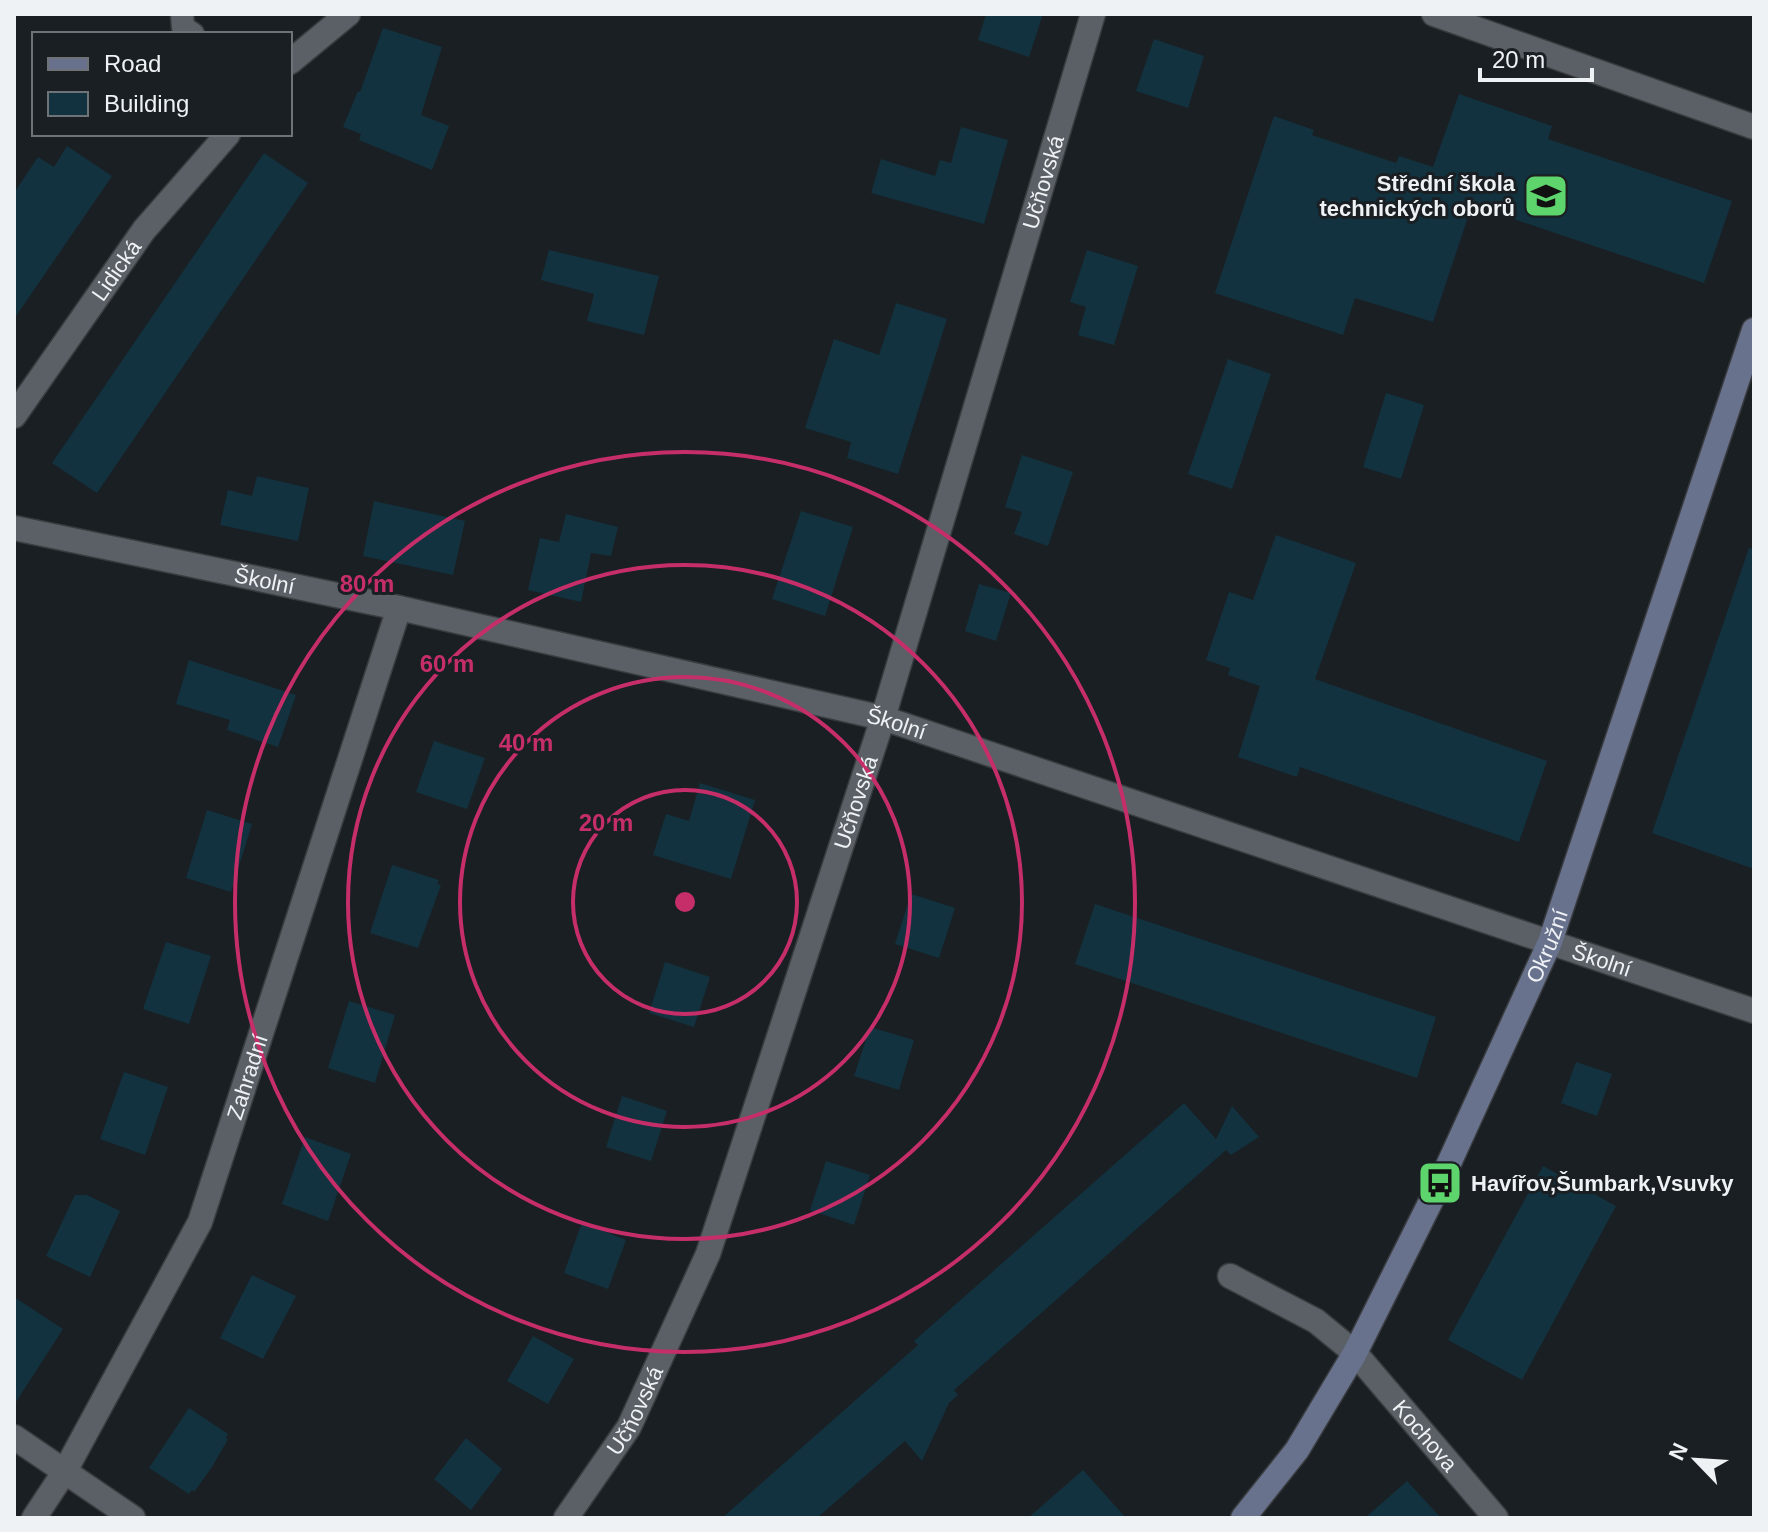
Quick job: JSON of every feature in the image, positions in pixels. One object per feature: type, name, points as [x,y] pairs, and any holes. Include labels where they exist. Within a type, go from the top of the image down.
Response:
[{"type":"street","points":[[292,60],[348,14]]},
{"type":"street","name":"Učňovská","points":[[566,1518],[629,1427],[708,1254],[883,718],[1093,14]]},
{"type":"street","points":[[1434,14],[1754,127]]},
{"type":"street","name":"Lidická","points":[[14,416],[144,230],[226,136]]},
{"type":"street","name":"Okružní","points":[[1243,1518],[1297,1450],[1355,1353],[1440,1183],[1550,942],[1754,330]]},
{"type":"street","name":"Školní","points":[[14,528],[399,608],[883,718],[1754,1011]]},
{"type":"street","name":"Zahradní","points":[[34,1518],[65,1471],[200,1222],[399,608]]},
{"type":"street","name":"Kochova","points":[[1230,1276],[1316,1321],[1355,1353],[1496,1518]]},
{"type":"street","points":[[14,1437],[133,1518]]},
{"type":"building","points":[[986,14],[1043,14],[1029,57],[978,40]]},
{"type":"building","points":[[383,28],[442,47],[421,115],[449,126],[432,170],[359,140],[361,134],[343,127],[360,92]]},
{"type":"building","points":[[1154,39],[1204,56],[1188,108],[1136,91]]},
{"type":"building","points":[[1459,94],[1552,126],[1548,139],[1732,201],[1704,283],[1472,205],[1433,322],[1355,298],[1343,335],[1215,293],[1274,116],[1314,130],[1312,135],[1396,163],[1399,156],[1433,167]]},
{"type":"building","points":[[961,127],[1008,140],[984,224],[871,193],[881,159],[935,176],[940,160],[951,163]]},
{"type":"building","points":[[67,146],[112,176],[14,319],[14,193],[38,157],[54,167]]},
{"type":"building","points":[[264,153],[308,183],[97,493],[52,463]]},
{"type":"building","points":[[549,250],[659,276],[644,335],[587,321],[594,294],[541,280]]},
{"type":"building","points":[[1087,250],[1138,266],[1114,345],[1078,335],[1086,307],[1070,302]]},
{"type":"building","points":[[896,303],[947,319],[898,474],[847,458],[851,442],[805,428],[834,339],[879,355]]},
{"type":"building","points":[[1228,359],[1271,374],[1232,489],[1188,474]]},
{"type":"building","points":[[1386,393],[1424,405],[1401,479],[1363,467]]},
{"type":"building","points":[[1022,455],[1073,472],[1048,546],[1014,534],[1022,512],[1005,507]]},
{"type":"building","points":[[257,476],[309,488],[298,541],[220,525],[228,490],[252,496]]},
{"type":"building","points":[[374,501],[465,521],[453,575],[363,556]]},
{"type":"building","points":[[801,511],[853,527],[825,616],[772,599]]},
{"type":"building","points":[[566,514],[618,527],[611,556],[591,553],[581,602],[528,590],[540,538],[559,542]]},
{"type":"building","points":[[1276,535],[1356,563],[1315,679],[1547,761],[1519,842],[1300,767],[1297,777],[1238,757],[1260,686],[1228,675],[1230,668],[1206,660],[1229,592],[1253,600]]},
{"type":"building","points":[[1749,548],[1754,549],[1754,869],[1652,833]]},
{"type":"building","points":[[979,584],[1011,593],[996,641],[965,631]]},
{"type":"building","points":[[189,660],[296,695],[278,747],[227,730],[230,720],[176,704]]},
{"type":"building","points":[[434,741],[485,758],[467,809],[416,792]]},
{"type":"building","points":[[700,783],[755,800],[731,879],[653,855],[666,814],[689,821]]},
{"type":"building","points":[[207,810],[252,824],[231,892],[186,878]]},
{"type":"building","points":[[392,865],[439,880],[437,884],[441,885],[418,948],[370,933]]},
{"type":"building","points":[[911,894],[955,908],[939,958],[895,944]]},
{"type":"building","points":[[1095,904],[1436,1017],[1417,1078],[1075,964]]},
{"type":"building","points":[[166,942],[211,956],[189,1024],[143,1009]]},
{"type":"building","points":[[665,962],[710,977],[694,1027],[649,1013]]},
{"type":"building","points":[[349,1001],[395,1015],[375,1083],[328,1068]]},
{"type":"building","points":[[870,1027],[914,1040],[899,1090],[854,1076]]},
{"type":"building","points":[[1576,1062],[1612,1074],[1597,1116],[1561,1103]]},
{"type":"building","points":[[124,1072],[168,1087],[145,1155],[100,1139]]},
{"type":"building","points":[[622,1096],[667,1111],[651,1161],[606,1147]]},
{"type":"building","points":[[1184,1103],[1216,1139],[1232,1106],[1259,1137],[1231,1155],[1226,1150],[954,1390],[958,1395],[949,1403],[922,1461],[905,1441],[817,1518],[722,1518],[918,1345],[914,1341]]},
{"type":"building","points":[[305,1137],[351,1154],[328,1221],[282,1204]]},
{"type":"building","points":[[826,1161],[870,1175],[854,1225],[810,1210]]},
{"type":"building","points":[[1543,1166],[1616,1206],[1522,1380],[1448,1340]]},
{"type":"building","points":[[75,1195],[87,1195],[120,1211],[90,1277],[46,1256]]},
{"type":"building","points":[[582,1222],[626,1240],[608,1289],[564,1273]]},
{"type":"building","points":[[252,1275],[296,1296],[263,1359],[220,1338]]},
{"type":"building","points":[[14,1297],[63,1329],[14,1405]]},
{"type":"building","points":[[533,1336],[574,1359],[548,1404],[507,1381]]},
{"type":"building","points":[[189,1408],[228,1434],[228,1439],[212,1467],[194,1492],[192,1490],[189,1494],[149,1468]]},
{"type":"building","points":[[466,1438],[502,1469],[471,1510],[434,1479]]},
{"type":"building","points":[[1083,1470],[1126,1518],[1028,1518]]},
{"type":"building","points":[[1407,1481],[1441,1518],[1365,1518]]},
{"type":"place","name":"Střední škola technických oborů","points":[[1546,196]]},
{"type":"place","name":"Havířov,Šumbark,Vsuvky","points":[[1440,1183]]}]
